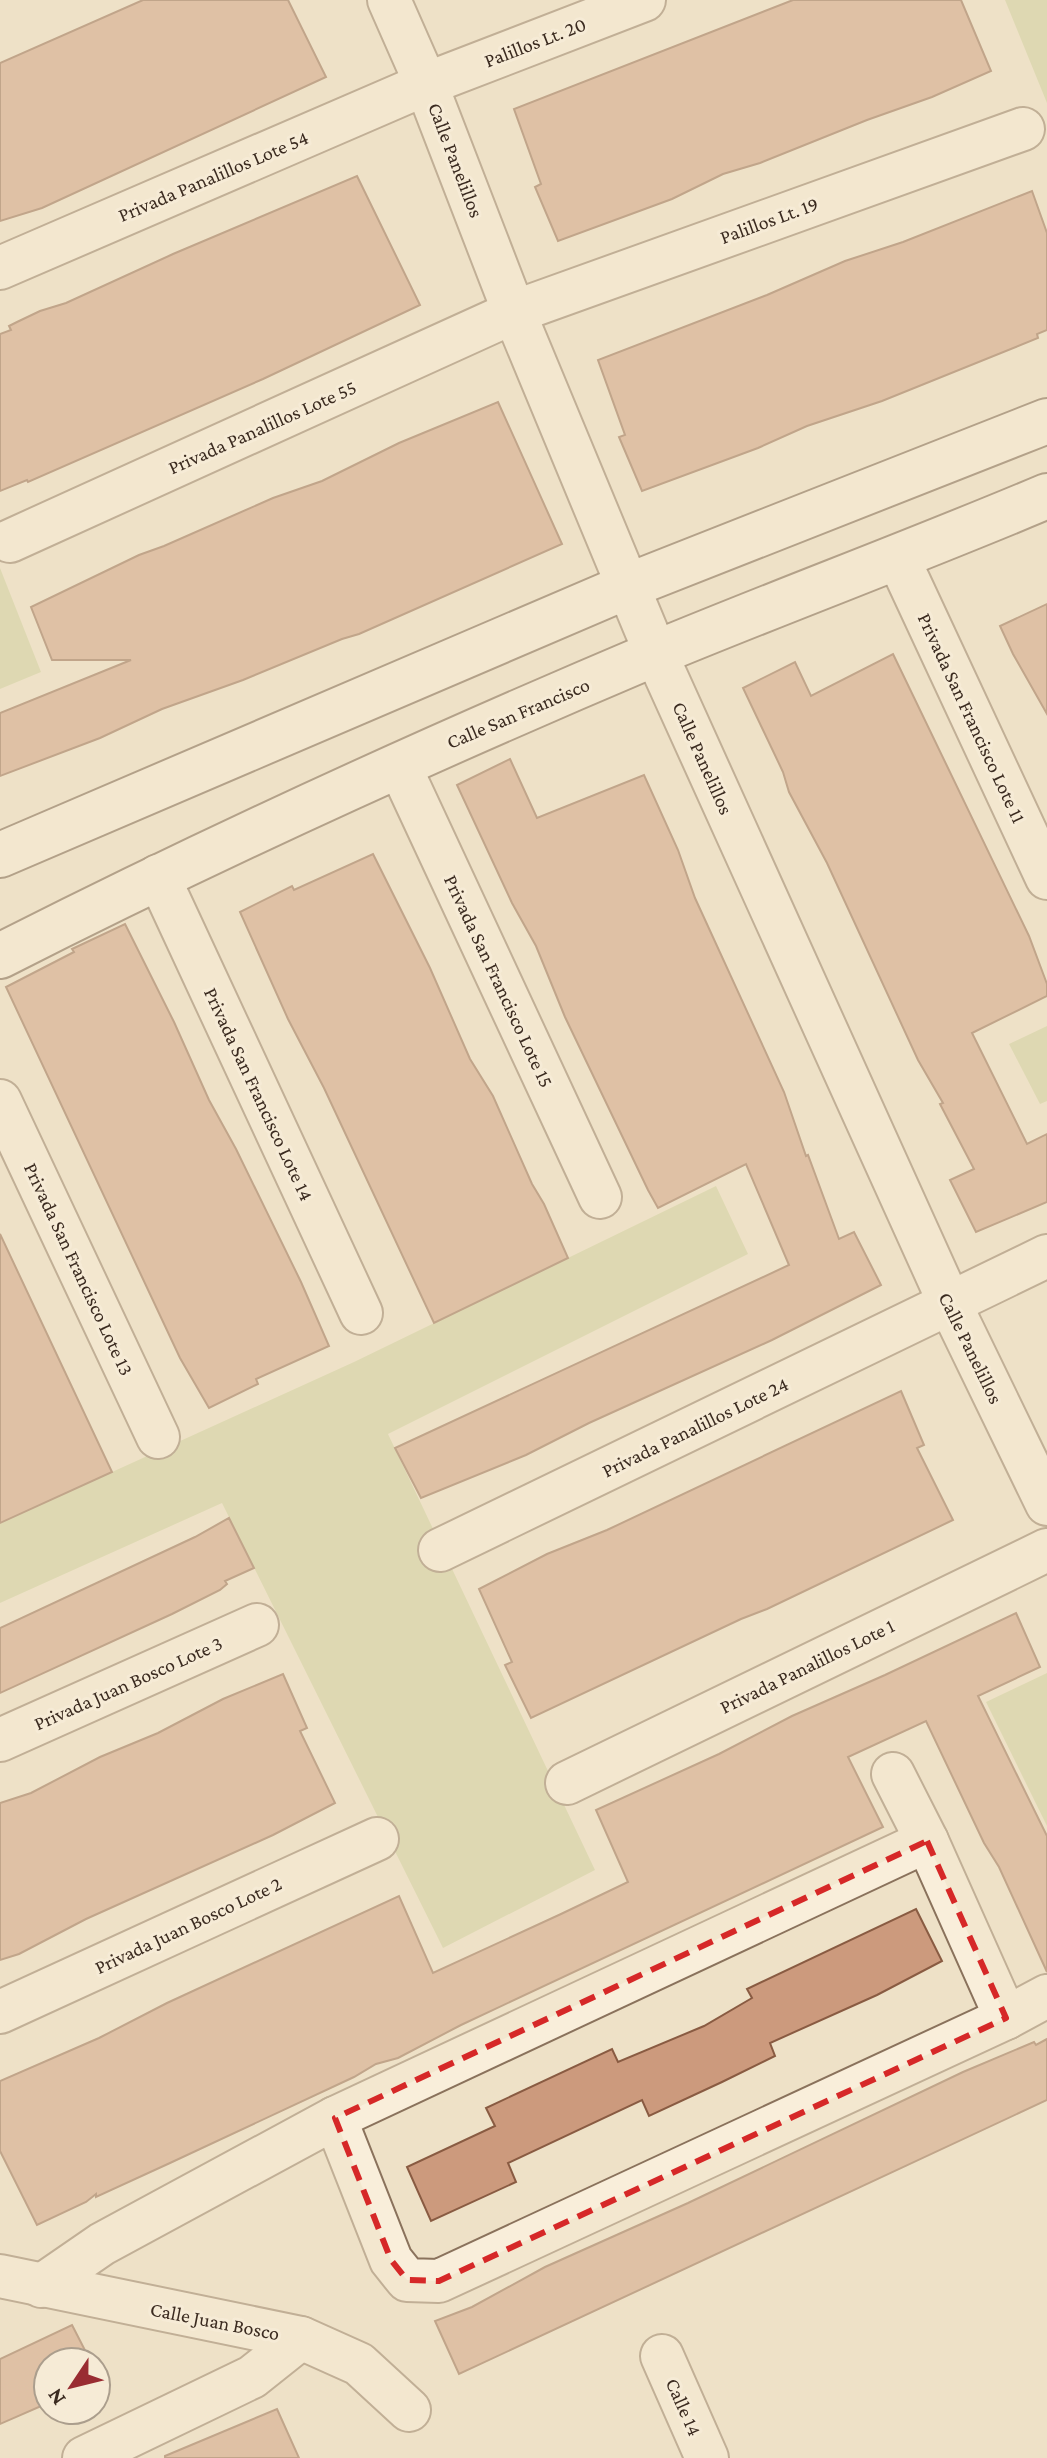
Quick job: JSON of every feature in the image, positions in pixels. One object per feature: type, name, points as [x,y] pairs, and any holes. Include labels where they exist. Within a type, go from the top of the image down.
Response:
[{"type":"street","name":"Calle Panelillos","points":[[389,0],[426,84],[514,312],[656,654],[950,1304],[1047,1504]]},
{"type":"street","name":"Palillos Lt. 20","points":[[426,84],[644,0]]},
{"type":"street","name":"Privada Panalillos Lote 54","points":[[0,268],[426,84]]},
{"type":"street","name":"Palillos Lt. 19","points":[[514,312],[1023,129]]},
{"type":"street","name":"Privada Panalillos Lote 55","points":[[10,541],[514,312]]},
{"type":"street","points":[[0,855],[628,586],[1047,421]]},
{"type":"street","name":"Calle San Francisco","points":[[0,956],[158,876],[399,765],[656,654],[1047,496]]},
{"type":"street","name":"Privada San Francisco Lote 11","points":[[898,558],[1047,878]]},
{"type":"street","name":"Privada San Francisco Lote 15","points":[[399,765],[600,1197]]},
{"type":"street","name":"Privada San Francisco Lote 14","points":[[158,876],[361,1313]]},
{"type":"street","name":"Privada San Francisco Lote 13","points":[[0,1101],[158,1437]]},
{"type":"street","name":"Privada Panalillos Lote 24","points":[[440,1550],[1047,1256]]},
{"type":"street","name":"Privada Panalillos Lote 1","points":[[567,1783],[1047,1550]]},
{"type":"street","name":"Privada Juan Bosco Lote 3","points":[[0,1740],[257,1625]]},
{"type":"street","points":[[893,1774],[927,1841],[1006,2018]]},
{"type":"street","name":"Privada Juan Bosco Lote 2","points":[[0,2012],[377,1839]]},
{"type":"street","points":[[41,2286],[102,2244],[335,2118],[927,1841]]},
{"type":"street","points":[[335,2118],[391,2260],[407,2280],[439,2281],[1006,2018],[1047,1996]]},
{"type":"street","name":"Calle Juan Bosco","points":[[0,2276],[301,2338],[359,2364],[409,2410]]},
{"type":"street","points":[[84,2458],[252,2377],[301,2338]]},
{"type":"street","name":"Calle 14","points":[[662,2356],[707,2458]]},
{"type":"highlighted area","points":[[927,1841],[1006,2018],[439,2281],[407,2280],[391,2260],[335,2118]]},
{"type":"green space","points":[[1005,0],[1047,0],[1047,103]]},
{"type":"green space","points":[[0,568],[41,672],[0,689]]},
{"type":"green space","points":[[1047,1026],[1047,1101],[1040,1104],[1009,1044]]},
{"type":"green space","points":[[716,1186],[748,1254],[388,1434],[595,1870],[443,1948],[222,1503],[0,1603],[0,1523],[354,1362]]},
{"type":"green space","points":[[1047,1673],[1047,1826],[986,1702]]},
{"type":"building","points":[[143,0],[288,0],[326,77],[42,208],[0,221],[0,63]]},
{"type":"building","points":[[793,0],[961,0],[991,71],[932,97],[760,163],[723,174],[672,199],[558,241],[535,187],[541,184],[514,109]]},
{"type":"building","points":[[357,176],[420,305],[263,379],[28,482],[0,491],[0,334],[11,330],[9,326]]},
{"type":"building","points":[[1032,191],[1047,233],[1047,330],[1037,334],[1038,338],[882,401],[807,426],[758,448],[642,491],[619,437],[625,435],[598,360],[767,295],[845,261],[903,242]]},
{"type":"building","points":[[498,402],[562,544],[359,634],[162,709],[100,738],[0,776],[0,713],[131,660],[52,660],[31,607],[139,555],[273,498],[322,481],[399,443]]},
{"type":"building","points":[[1047,604],[1047,714],[1000,626]]},
{"type":"building","points":[[893,654],[1029,936],[1047,984],[1047,996],[972,1033],[1027,1144],[1047,1134],[1047,1202],[976,1232],[950,1180],[974,1169],[940,1104],[943,1103],[918,1060],[827,863],[789,792],[783,772],[743,688],[795,662],[811,696]]},
{"type":"building","points":[[510,759],[537,818],[644,775],[678,850],[695,898],[784,1092],[839,1239],[854,1232],[881,1285],[772,1340],[526,1455],[421,1498],[395,1448],[789,1265],[746,1164],[658,1208],[648,1190],[565,1017],[536,946],[512,903],[457,785]]},
{"type":"building","points":[[373,854],[430,968],[470,1059],[493,1096],[568,1258],[434,1323],[240,912],[292,886],[294,890]]},
{"type":"building","points":[[125,924],[301,1282],[329,1346],[256,1379],[258,1384],[209,1408],[180,1358],[6,987],[74,952],[72,949]]},
{"type":"building","points":[[0,1234],[112,1472],[0,1523]]},
{"type":"building","points":[[901,1391],[924,1445],[917,1448],[953,1520],[531,1718],[505,1665],[512,1662],[479,1589],[547,1554],[607,1530]]},
{"type":"building","points":[[229,1518],[254,1568],[225,1581],[227,1584],[220,1590],[172,1614],[0,1693],[0,1628],[195,1537]]},
{"type":"building","points":[[1016,1613],[1040,1667],[978,1696],[1047,1836],[1047,1972],[926,1721],[848,1757],[883,1827],[461,2025],[398,2058],[376,2064],[170,2163],[96,2197],[96,2194],[86,2202],[37,2225],[0,2151],[0,2081],[99,2038],[167,2003],[399,1896],[433,1973],[628,1882],[596,1810]]},
{"type":"building","points":[[283,1674],[307,1728],[300,1731],[335,1803],[273,1835],[86,1919],[19,1954],[0,1960],[0,1803],[31,1793],[100,1757]]},
{"type":"building","points":[[916,1909],[942,1961],[877,1995],[770,2043],[775,2056],[649,2116],[642,2100],[508,2163],[516,2182],[431,2221],[407,2167],[495,2126],[486,2108],[612,2049],[618,2062],[704,2026],[752,1998],[747,1989]]},
{"type":"building","points":[[1047,2039],[1047,2100],[459,2374],[435,2321],[472,2307],[545,2267],[688,2203],[963,2072]]},
{"type":"building","points":[[72,2325],[83,2346],[32,2346],[32,2410],[0,2424],[0,2359]]},
{"type":"building","points":[[277,2409],[299,2458],[165,2458],[165,2456]]}]
